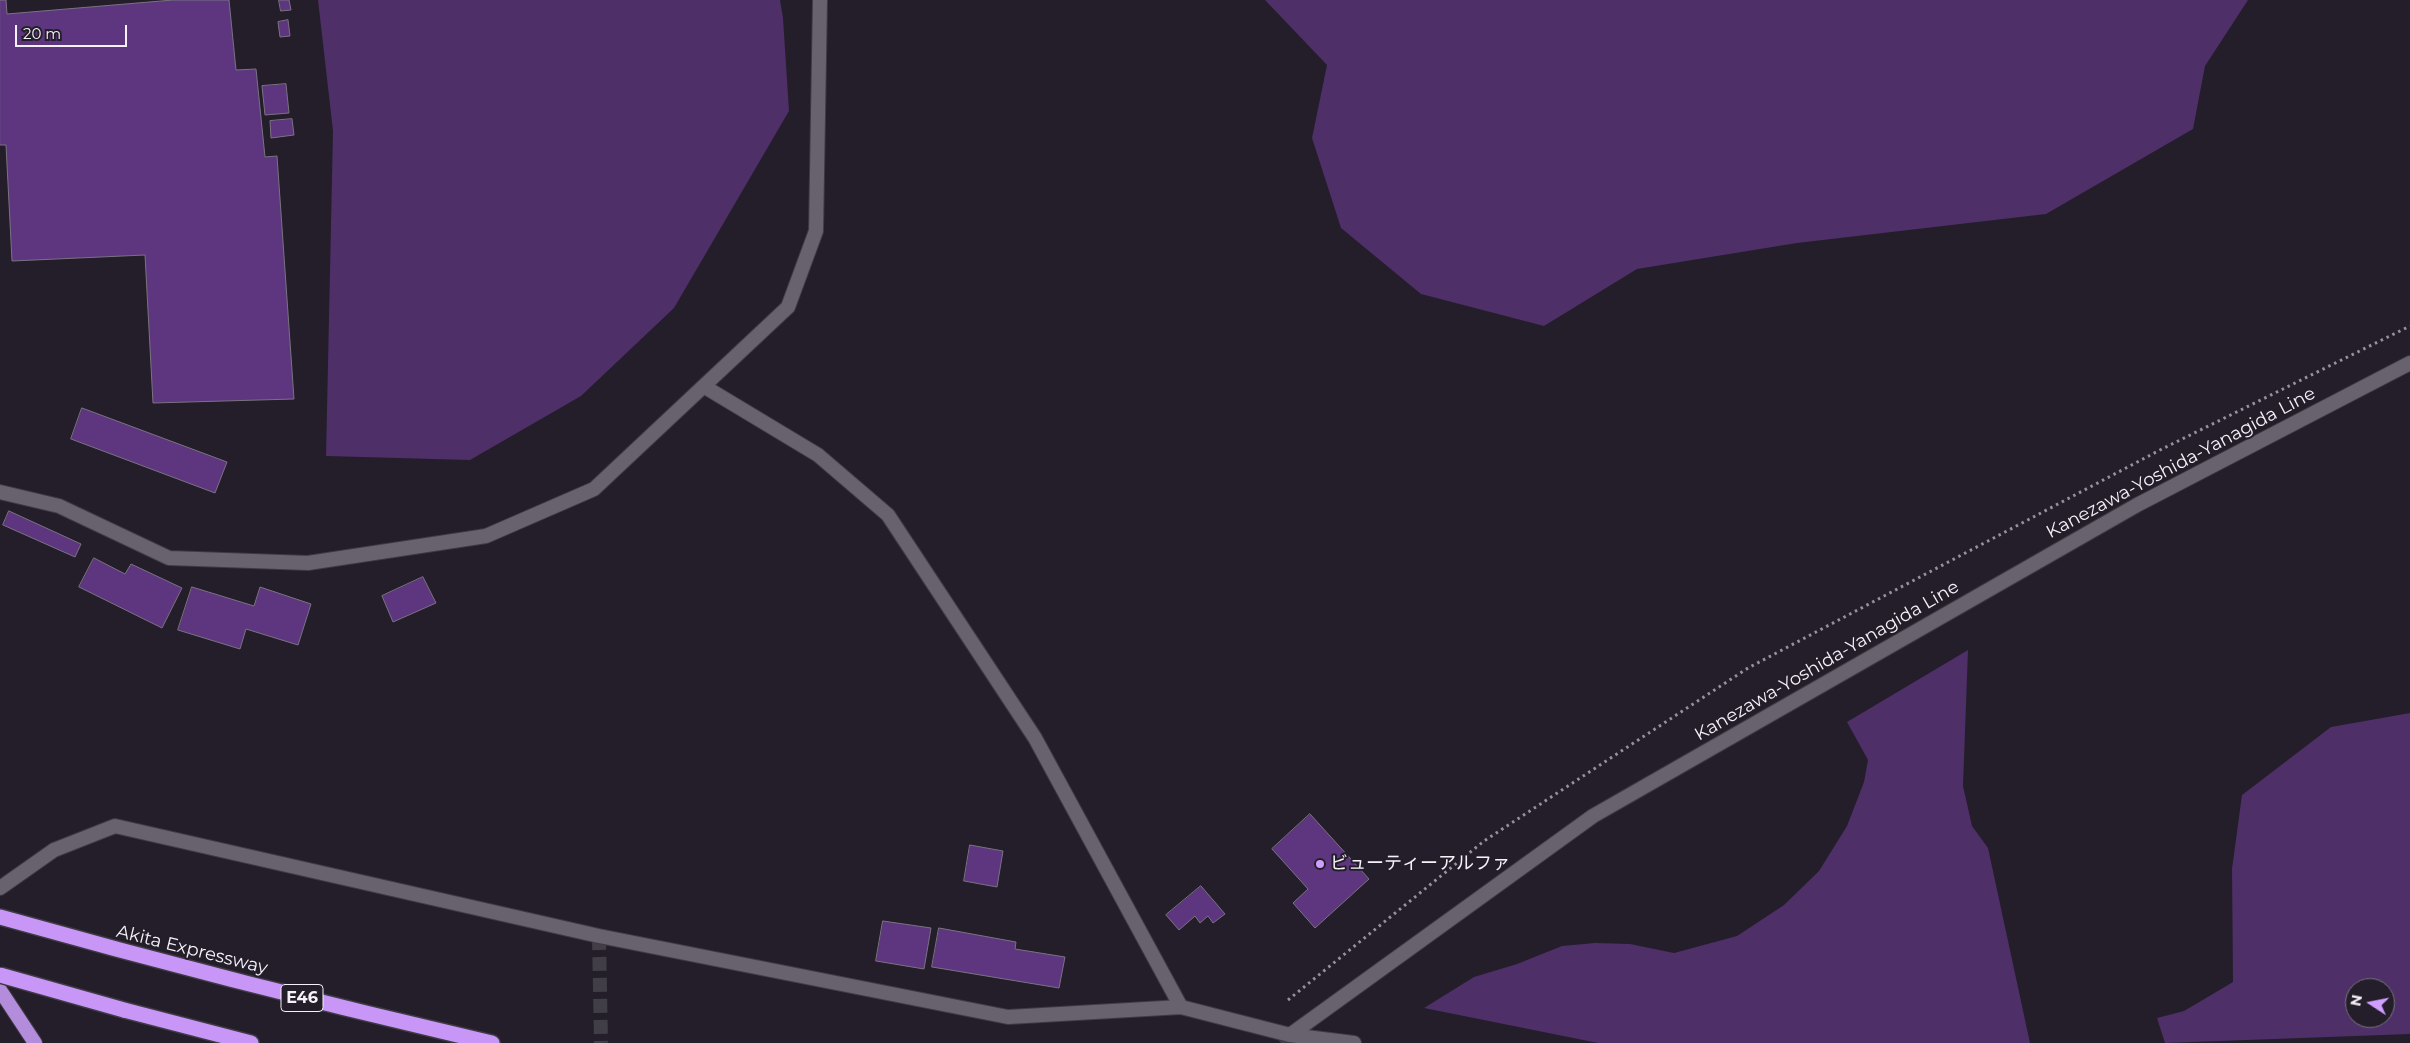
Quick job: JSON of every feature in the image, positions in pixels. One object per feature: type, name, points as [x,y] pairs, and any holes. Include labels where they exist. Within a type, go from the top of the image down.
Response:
[{"type":"highway","name":"Akita Expressway","points":[[0,918],[343,1008],[492,1043]]},
{"type":"highway","points":[[0,975],[251,1043]]},
{"type":"highway","points":[[0,990],[35,1043]]},
{"type":"street","points":[[0,492],[59,506],[169,558],[308,562],[486,536],[594,489],[705,387],[788,307],[816,231],[820,0]]},
{"type":"street","name":"Kanezawa-Yoshida-Yanagida Line","points":[[1290,1035],[1593,816],[2137,505],[2410,363]]},
{"type":"street","points":[[705,387],[818,455],[888,515],[1035,738],[1181,1007]]},
{"type":"street","points":[[0,888],[54,850],[115,826],[599,936],[1008,1017],[1181,1007],[1290,1035],[1354,1043]]},
{"type":"path","points":[[1256,1026],[1484,842],[1748,668],[2160,450],[2410,326]]},
{"type":"shaded area","points":[[318,0],[780,0],[783,18],[789,111],[674,308],[581,396],[470,460],[326,456],[333,131]]},
{"type":"shaded area","points":[[1265,0],[2248,0],[2205,66],[2193,129],[2046,214],[1797,243],[1637,269],[1544,326],[1421,294],[1341,228],[1312,138],[1327,65]]},
{"type":"shaded area","points":[[1968,650],[1963,786],[1972,826],[1988,848],[2030,1043],[1598,1043],[1424,1008],[1474,977],[1517,964],[1562,946],[1595,943],[1630,944],[1674,953],[1737,936],[1784,905],[1819,871],[1847,826],[1864,782],[1868,760],[1847,722]]},
{"type":"shaded area","points":[[2410,713],[2410,1034],[2165,1043],[2157,1018],[2184,1011],[2233,982],[2232,869],[2242,795],[2331,727]]},
{"type":"building","points":[[0,0],[6,0],[7,14],[173,0],[229,0],[236,70],[256,69],[265,157],[277,156],[294,399],[153,403],[145,255],[12,261],[6,145],[0,145]]},
{"type":"building","points":[[279,0],[289,0],[291,10],[281,11]]},
{"type":"building","points":[[288,20],[290,36],[280,37],[278,22]]},
{"type":"building","points":[[286,84],[289,113],[265,115],[262,86]]},
{"type":"building","points":[[292,119],[294,135],[271,138],[270,121]]},
{"type":"building","points":[[82,408],[227,462],[215,493],[71,439]]},
{"type":"building","points":[[9,511],[81,544],[75,557],[3,525]]},
{"type":"building","points":[[94,558],[125,574],[131,564],[182,588],[162,628],[79,587]]},
{"type":"building","points":[[423,577],[436,603],[393,622],[382,596]]},
{"type":"building","points":[[192,587],[254,606],[260,587],[311,604],[298,645],[246,629],[240,649],[178,630]]},
{"type":"building","name":"ビューティーアルファ","points":[[1310,814],[1369,879],[1315,928],[1293,903],[1308,889],[1272,849]]},
{"type":"building","points":[[970,845],[1003,851],[997,887],[964,881]]},
{"type":"building","points":[[1201,886],[1225,914],[1213,923],[1208,916],[1200,923],[1195,916],[1179,930],[1166,915]]},
{"type":"building","points":[[883,921],[931,928],[924,969],[876,961]]},
{"type":"building","points":[[939,928],[1016,942],[1015,949],[1065,957],[1059,988],[932,967]]},
{"type":"tunnel","points":[[599,936],[601,1043]]},
{"type":"tunnel","points":[[1281,1043],[1290,1035]]},
{"type":"place","name":"ビューティーアルファ","points":[[1320,864]]}]
